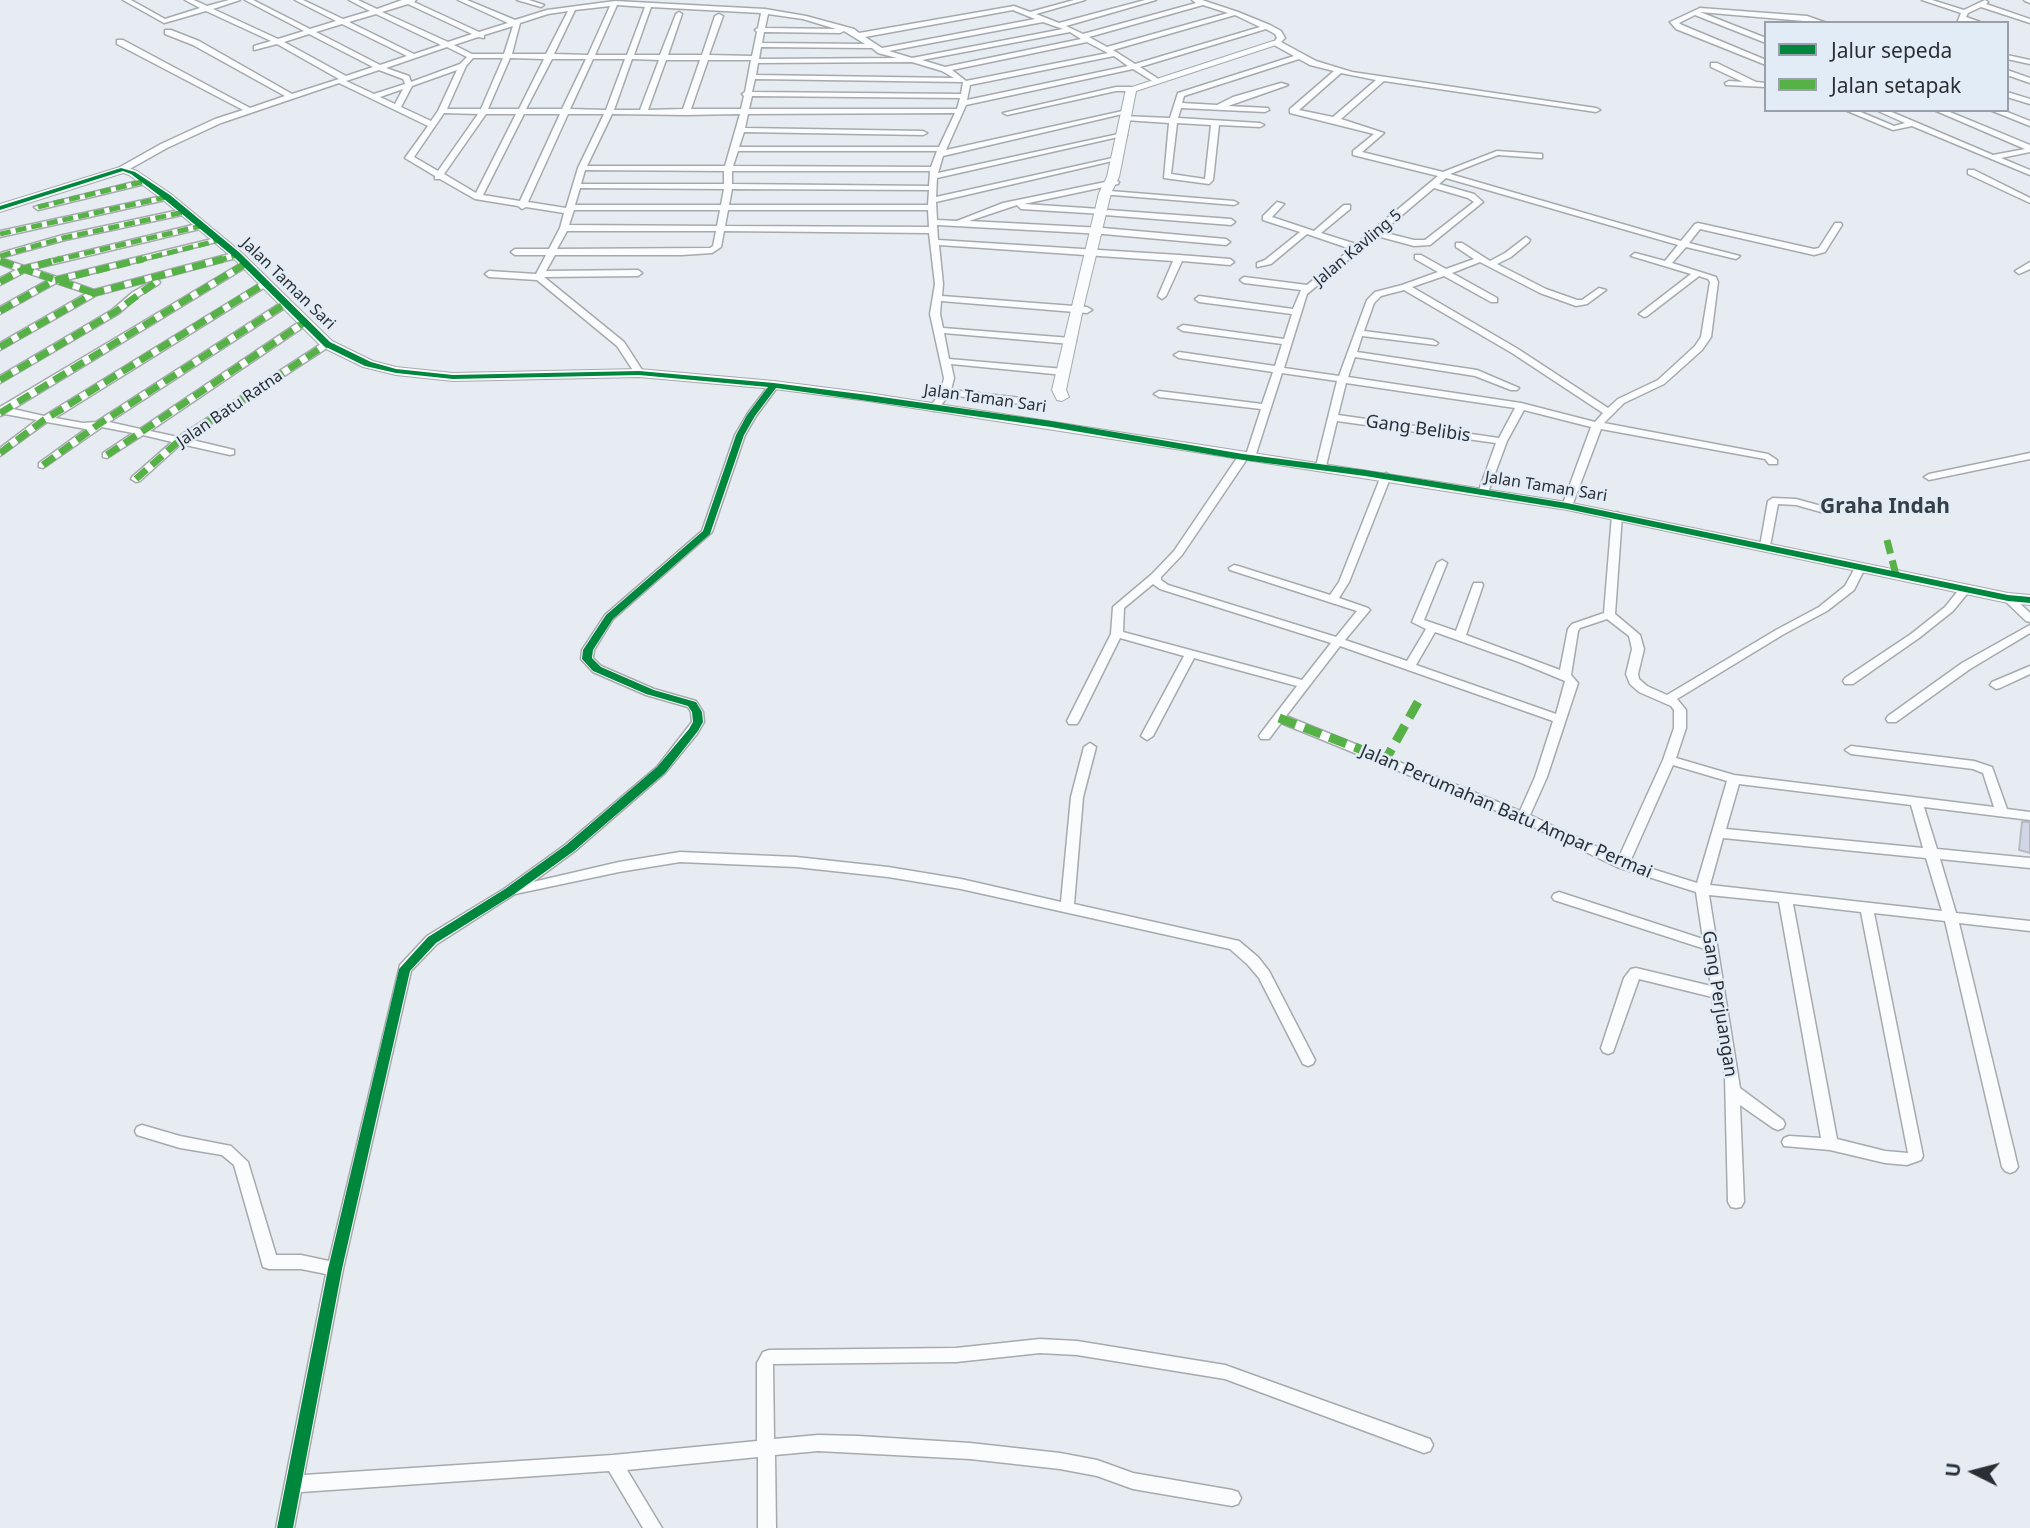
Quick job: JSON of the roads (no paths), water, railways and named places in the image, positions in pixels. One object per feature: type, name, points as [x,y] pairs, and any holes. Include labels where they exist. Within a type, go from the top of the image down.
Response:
[{"type":"street","points":[[125,0],[164,20],[237,0]]},
{"type":"street","points":[[188,0],[278,42],[343,80],[432,125]]},
{"type":"street","points":[[248,0],[380,68],[406,78],[409,85]]},
{"type":"street","points":[[298,0],[415,57]]},
{"type":"street","points":[[352,0],[471,56],[911,60],[1071,30]]},
{"type":"street","points":[[461,0],[517,24]]},
{"type":"street","points":[[520,0],[572,11],[615,3],[765,11],[804,17],[854,34],[881,51],[945,69],[965,81]]},
{"type":"street","points":[[1032,13],[1082,0]]},
{"type":"street","points":[[1060,25],[1153,0]]},
{"type":"street","points":[[1925,0],[1963,18],[1979,4],[1992,0]]},
{"type":"street","points":[[257,48],[409,1],[481,36]]},
{"type":"street","points":[[945,69],[1087,38],[1198,2],[1236,13],[1278,33],[1281,38],[1277,43],[1131,89],[1116,89],[1007,113]]},
{"type":"street","points":[[522,206],[615,3]]},
{"type":"street","points":[[540,275],[564,228],[582,168],[609,112],[649,4]]},
{"type":"street","points":[[1979,4],[2030,21]]},
{"type":"street","points":[[0,208],[123,169],[186,135],[250,111],[517,24],[543,6]]},
{"type":"street","points":[[760,30],[854,34],[1009,8],[1032,13],[1071,30],[1112,52],[1154,80]]},
{"type":"street","points":[[478,197],[572,11]]},
{"type":"street","points":[[515,252],[712,250],[717,247],[729,188],[728,169],[741,130],[746,94],[765,11]]},
{"type":"street","points":[[1691,12],[1764,40]]},
{"type":"street","points":[[1764,62],[1675,24],[1676,19],[1691,12],[1807,18],[1817,21]]},
{"type":"street","points":[[643,113],[680,13]]},
{"type":"street","points":[[751,77],[965,81],[1112,52],[1236,13]]},
{"type":"street","points":[[1753,15],[1768,21]]},
{"type":"street","points":[[686,113],[719,16]]},
{"type":"street","points":[[881,51],[1045,19]]},
{"type":"street","points":[[438,177],[483,112],[507,57],[517,24]]},
{"type":"street","points":[[442,111],[932,113],[963,103],[1133,67],[1267,27]]},
{"type":"street","points":[[168,32],[196,43],[292,97]]},
{"type":"street","points":[[120,42],[250,111]]},
{"type":"street","points":[[1277,43],[1313,63],[1339,71],[1596,110]]},
{"type":"street","points":[[758,45],[872,46]]},
{"type":"street","points":[[471,56],[463,66],[442,111],[409,158],[438,177],[478,197],[522,206],[570,209],[933,204],[1116,159]]},
{"type":"street","points":[[1215,123],[1209,180],[1206,182],[1167,176],[1173,121],[1181,95],[1300,56]]},
{"type":"street","points":[[2009,57],[2030,62]]},
{"type":"street","points":[[1714,65],[1754,84]]},
{"type":"street","points":[[377,96],[463,66]]},
{"type":"street","points":[[1339,71],[1293,111],[1380,133],[1356,153],[1446,174],[1685,245],[1736,256]]},
{"type":"street","points":[[2009,73],[2029,80]]},
{"type":"street","points":[[1335,121],[1382,79]]},
{"type":"street","points":[[934,408],[946,392],[949,378],[934,314],[938,298],[933,226],[934,173],[963,103],[965,81]]},
{"type":"street","points":[[1729,83],[1764,85]]},
{"type":"street","points":[[397,108],[409,85]]},
{"type":"street","points":[[1219,107],[1236,99],[1284,85]]},
{"type":"street","points":[[1069,364],[1093,252],[1112,183],[1131,89]]},
{"type":"street","points":[[746,94],[963,103]]},
{"type":"street","points":[[2009,94],[2030,102]]},
{"type":"street","points":[[1177,105],[1265,110]]},
{"type":"street","points":[[1854,112],[1893,128],[1912,124]]},
{"type":"street","points":[[1885,112],[2030,173]]},
{"type":"street","points":[[1943,112],[2030,149]]},
{"type":"street","points":[[1999,112],[2030,124]]},
{"type":"street","points":[[918,149],[932,113]]},
{"type":"street","points":[[734,149],[941,151],[1127,113]]},
{"type":"street","points":[[1002,132],[1127,113],[1173,121],[1260,125]]},
{"type":"street","points":[[741,130],[923,133]]},
{"type":"street","points":[[582,168],[934,173],[1122,135]]},
{"type":"street","points":[[1994,157],[2030,149]]},
{"type":"street","points":[[1446,174],[1497,153],[1539,156]]},
{"type":"street","name":"Jalan Taman Sari","points":[[123,169],[146,181],[220,240],[327,344],[368,364],[419,375],[639,373],[774,385],[1051,424],[1567,506],[1860,568],[2008,598],[2030,600]]},
{"type":"street","points":[[1971,172],[2030,201]]},
{"type":"street","name":"Jalan Kavling 5","points":[[1073,721],[1117,634],[1119,607],[1156,576],[1178,553],[1246,457],[1266,407],[1303,293],[1446,174]]},
{"type":"street","points":[[38,208],[146,181]]},
{"type":"street","points":[[955,224],[1006,205],[1112,183],[1234,203]]},
{"type":"street","points":[[1377,233],[1414,243],[1427,243],[1479,202],[1471,196],[1433,185]]},
{"type":"street","points":[[576,186],[933,188]]},
{"type":"street","points":[[0,234],[167,197]]},
{"type":"street","points":[[1280,204],[1266,218],[1358,248]]},
{"type":"street","points":[[1006,205],[1231,222]]},
{"type":"street","points":[[1260,265],[1347,207]]},
{"type":"street","points":[[0,259],[63,238],[184,212]]},
{"type":"street","points":[[564,228],[720,229],[955,224],[1099,231],[1226,242]]},
{"type":"street","points":[[1667,264],[1698,226],[1814,252],[1822,250],[1838,225]]},
{"type":"street","points":[[0,282],[24,269],[201,226]]},
{"type":"street","points":[[0,311],[54,281],[220,240]]},
{"type":"street","points":[[1321,466],[1342,380],[1370,302],[1378,294],[1508,255],[1526,240]]},
{"type":"street","points":[[935,242],[1230,262]]},
{"type":"street","points":[[1459,245],[1543,291],[1576,303],[1584,302],[1602,290]]},
{"type":"street","points":[[1567,506],[1597,425],[1621,401],[1661,382],[1699,348],[1706,337],[1714,282],[1712,277],[1635,256]]},
{"type":"street","points":[[155,257],[169,275]]},
{"type":"street","points":[[1162,296],[1179,257]]},
{"type":"street","points":[[1418,257],[1494,300]]},
{"type":"street","points":[[0,259],[91,295]]},
{"type":"street","points":[[0,347],[91,295],[241,259]]},
{"type":"street","points":[[1,411],[241,259]]},
{"type":"street","points":[[2018,271],[2030,265]]},
{"type":"street","points":[[1644,314],[1698,272]]},
{"type":"street","points":[[489,274],[638,273]]},
{"type":"street","points":[[0,380],[115,312],[136,294],[169,275]]},
{"type":"street","points":[[540,275],[621,344],[639,373]]},
{"type":"street","points":[[1244,281],[1308,288]]},
{"type":"street","points":[[0,453],[44,420],[264,284]]},
{"type":"street","points":[[1405,287],[1515,351],[1608,412]]},
{"type":"street","points":[[938,298],[1082,309]]},
{"type":"street","points":[[1199,299],[1296,312]]},
{"type":"street","points":[[43,464],[99,424],[285,304]]},
{"type":"street","points":[[107,455],[305,321]]},
{"type":"street","points":[[1051,424],[1062,397],[1068,392],[1071,341],[1079,327]]},
{"type":"street","points":[[1183,328],[1287,342]]},
{"type":"street","points":[[939,330],[1071,341]]},
{"type":"street","points":[[1360,333],[1433,343]]},
{"type":"street","name":"Jalan Batu Ratna","points":[[136,479],[180,440],[327,344]]},
{"type":"street","points":[[1351,354],[1477,373],[1514,388]]},
{"type":"street","points":[[1179,355],[1521,406],[1597,425],[1768,457],[1773,462]]},
{"type":"street","points":[[945,361],[1069,364]]},
{"type":"street","points":[[285,1528],[335,1269],[405,969],[432,940],[509,892],[570,848],[635,794],[661,770],[698,722],[697,712],[692,704],[650,692],[597,669],[587,659],[588,650],[609,617],[707,532],[740,435],[751,415],[774,385]]},
{"type":"street","points":[[946,392],[1021,401]]},
{"type":"street","points":[[1160,394],[1266,407]]},
{"type":"street","points":[[1483,493],[1502,441],[1521,406]]},
{"type":"street","points":[[1,411],[83,426],[99,424],[141,430],[230,452]]},
{"type":"street","name":"Gang Belibis","points":[[1333,417],[1502,441]]},
{"type":"street","points":[[1929,477],[2030,456]]},
{"type":"street","points":[[1333,599],[1344,582],[1386,476]]},
{"type":"street","points":[[1765,546],[1773,501],[1796,502],[1821,509]]},
{"type":"street","points":[[1609,615],[1617,516]]},
{"type":"street","points":[[1442,563],[1418,622],[1523,659],[1565,677],[1572,683],[1541,777],[1523,817]]},
{"type":"street","points":[[1234,568],[1364,610],[1265,736]]},
{"type":"street","points":[[1669,699],[1823,609],[1850,588],[1860,568]]},
{"type":"street","points":[[1156,576],[1156,580],[1164,587],[1338,641],[1559,719]]},
{"type":"street","points":[[1459,638],[1478,585]]},
{"type":"street","points":[[1849,681],[1915,636],[1949,609],[1965,589]]},
{"type":"street","points":[[2008,598],[2030,619]]},
{"type":"street","points":[[1565,677],[1576,626],[1609,615]]},
{"type":"street","points":[[1609,615],[1634,635],[1638,649],[1632,674],[1634,681],[1643,689],[1669,699],[1680,710],[1680,728],[1669,760],[1622,864]]},
{"type":"street","points":[[1409,667],[1432,628]]},
{"type":"street","points":[[1892,719],[1966,666],[2030,628]]},
{"type":"street","points":[[1117,634],[1305,684]]},
{"type":"street","points":[[1147,736],[1191,654]]},
{"type":"street","points":[[1996,685],[2030,670]]},
{"type":"street","name":"Jalan Perumahan Batu Ampar Permai","points":[[1279,718],[1523,817],[1622,864],[1702,889],[2030,926]]},
{"type":"street","points":[[1067,907],[1077,797],[1090,747]]},
{"type":"street","points":[[1851,750],[1975,765],[1988,770],[2002,812]]},
{"type":"street","points":[[1669,760],[1734,779],[2030,816]]},
{"type":"street","points":[[1702,889],[1734,779]]},
{"type":"street","points":[[1916,802],[1950,915],[2010,1167]]},
{"type":"street","points":[[1719,833],[2030,863]]},
{"type":"street","points":[[509,892],[620,867],[680,857],[796,862],[888,872],[961,884],[1234,945],[1253,961],[1264,975],[1308,1060]]},
{"type":"street","name":"Gang Perjuangan","points":[[1702,889],[1732,1077],[1736,1202]]},
{"type":"street","points":[[1559,897],[1710,947]]},
{"type":"street","points":[[1785,899],[1830,1144]]},
{"type":"street","points":[[1789,1142],[1830,1144],[1885,1157],[1907,1159],[1916,1156],[1867,909]]},
{"type":"street","points":[[1608,1048],[1631,978],[1636,973],[1718,993]]},
{"type":"street","points":[[1731,1090],[1778,1124]]},
{"type":"street","points":[[142,1131],[180,1142],[226,1150],[240,1163],[269,1262],[301,1262],[335,1269]]},
{"type":"street","points":[[767,1528],[765,1363],[769,1357],[956,1354],[1040,1346],[1077,1348],[1225,1372],[1424,1445]]},
{"type":"street","points":[[294,1484],[613,1463],[767,1447],[858,1444],[1015,1456],[1084,1465],[1133,1481],[1232,1498]]},
{"type":"street","points":[[613,1463],[653,1528]]},
{"type":"district","name":"Graha Indah","points":[[1885,507]]}]
